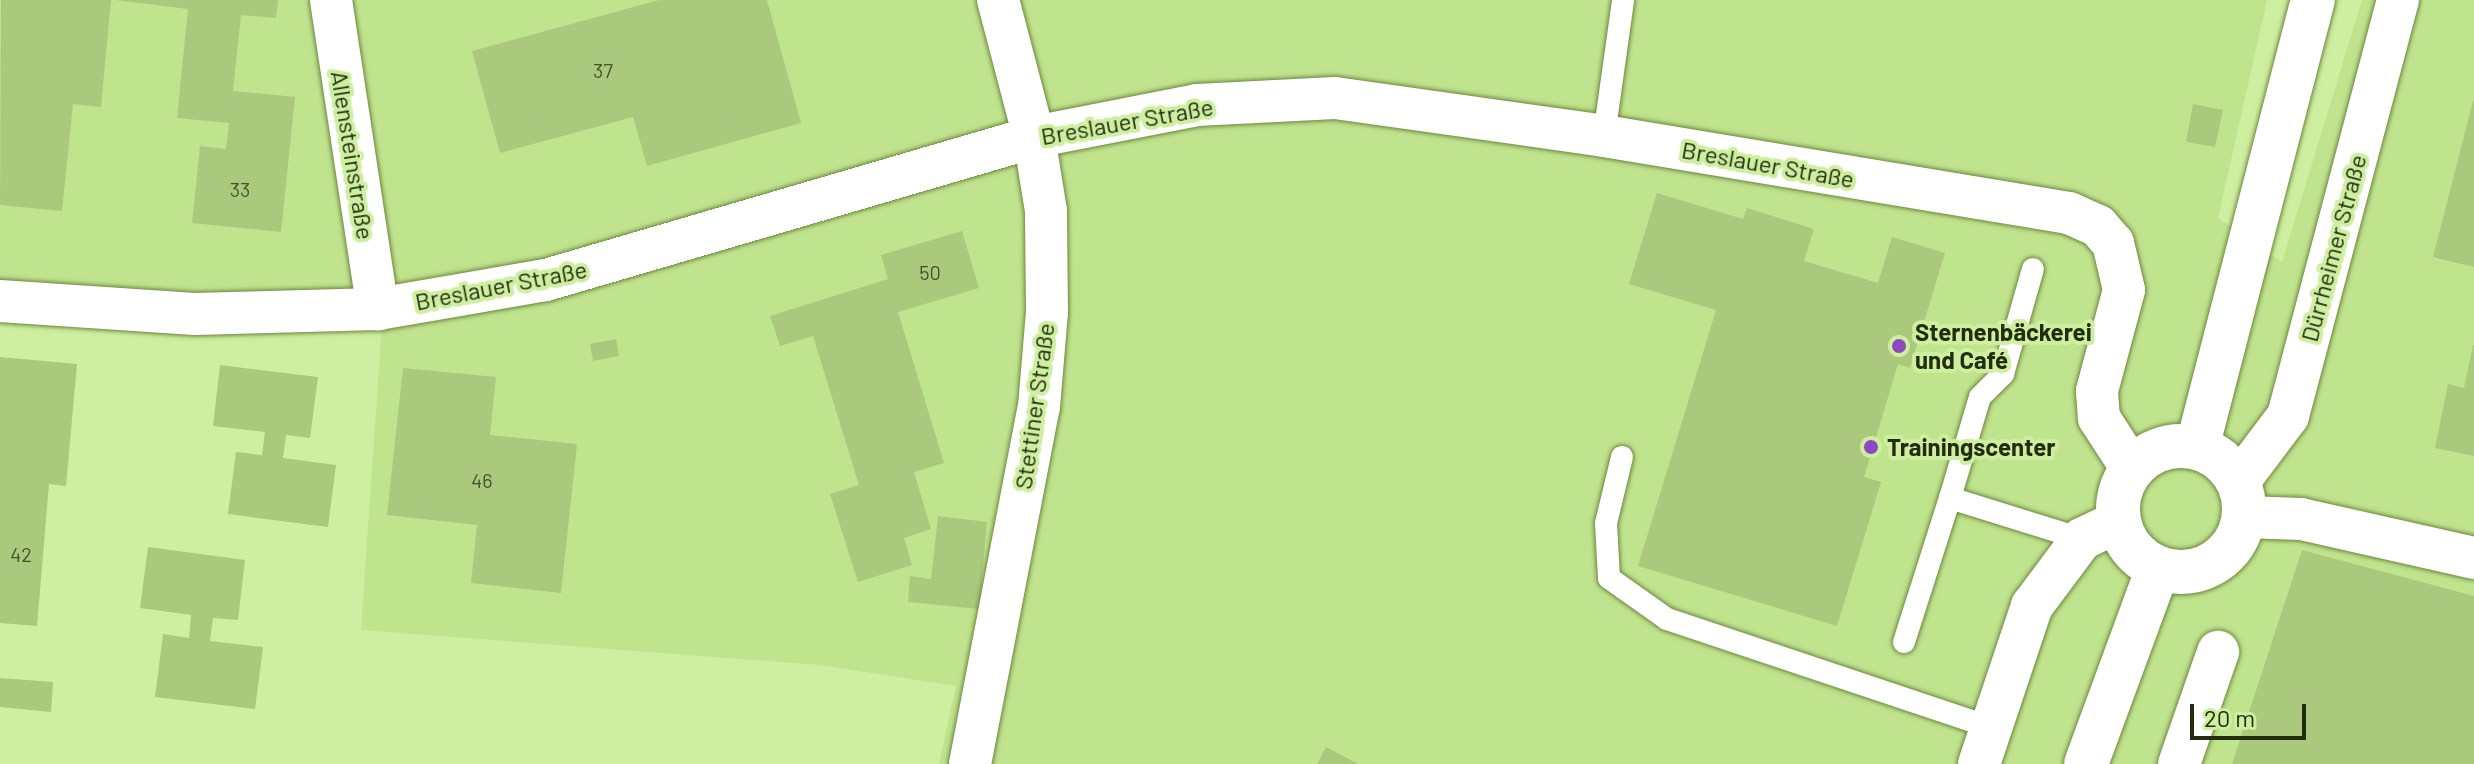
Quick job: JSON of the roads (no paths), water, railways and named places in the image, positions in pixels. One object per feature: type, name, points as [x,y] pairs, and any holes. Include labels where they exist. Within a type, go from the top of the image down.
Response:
[{"type":"main road","points":[[2197,448],[2313,0]]},
{"type":"main road","points":[[2086,764],[2158,568],[2100,530],[2132,469],[2169,446],[2197,448],[2222,460],[2242,499]]},
{"type":"main road","name":"Dürrheimer Straße","points":[[2158,568],[2174,573],[2207,568],[2233,547],[2242,499]]},
{"type":"street","name":"Allensteinstraße","points":[[331,0],[378,309]]},
{"type":"street","name":"Stettiner Straße","points":[[970,764],[1039,407],[1047,312],[1046,211],[1034,137],[998,0]]},
{"type":"street","name":"Dürrheimer Straße","points":[[2242,499],[2288,416],[2398,0]]},
{"type":"street","name":"Breslauer Straße","points":[[0,301],[195,314],[378,309],[546,280],[1034,137],[1197,105],[1335,98],[1604,136],[2069,213],[2098,226],[2113,243],[2124,290],[2097,391],[2099,418],[2132,469]]},
{"type":"street","points":[[2242,499],[2301,519],[2474,558]]},
{"type":"street","points":[[1985,746],[2032,606],[2100,530]]},
{"type":"street","points":[[2179,764],[2218,652]]},
{"type":"lane","points":[[1604,136],[1623,0]]},
{"type":"lane","points":[[1904,642],[1980,397],[2003,374],[2033,269]]},
{"type":"lane","points":[[1622,457],[1606,523],[1609,578],[1667,619],[1985,746]]},
{"type":"lane","points":[[1950,498],[2100,530]]},
{"type":"place","name":"Sternenbäckerei und Café","points":[[1899,346]]},
{"type":"place","name":"Trainingscenter","points":[[1871,447]]}]
